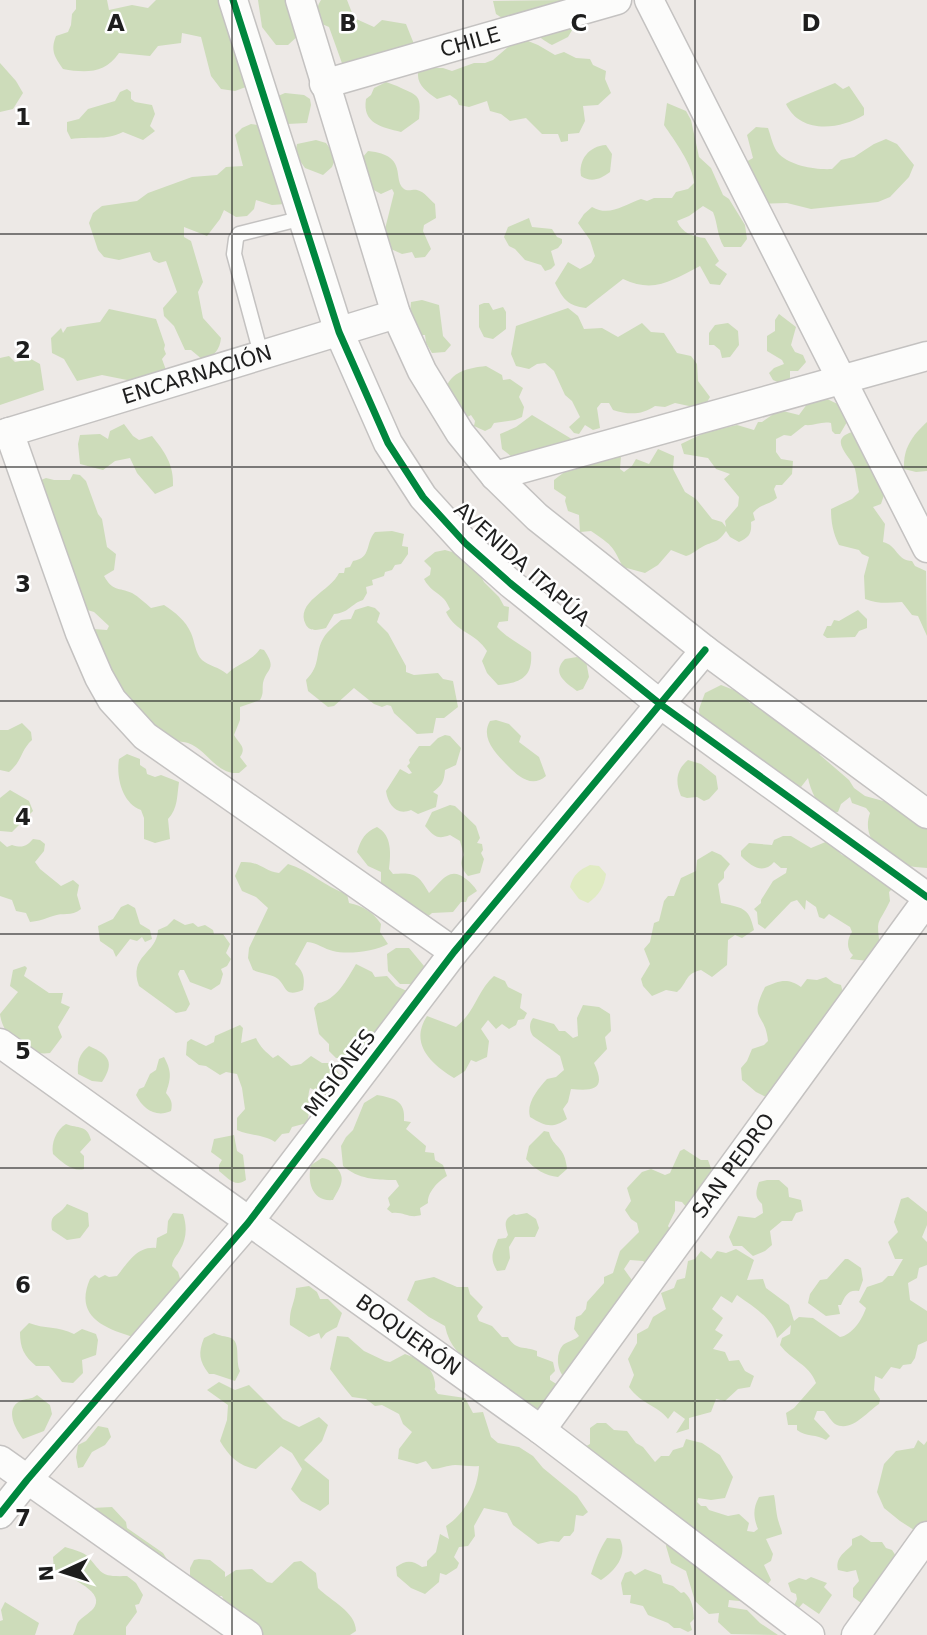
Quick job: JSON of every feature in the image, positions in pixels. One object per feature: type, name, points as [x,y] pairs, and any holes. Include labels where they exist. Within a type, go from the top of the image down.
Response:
[{"type":"street","name":"AVENIDA ITAPÚA","points":[[233,0],[339,332],[388,443],[423,497],[465,543],[510,583],[660,704],[927,899]]},
{"type":"street","points":[[300,0],[396,314],[422,371],[460,433],[495,476],[537,517],[705,650],[927,814]]},
{"type":"street","name":"CHILE","points":[[324,84],[617,0]]},
{"type":"street","points":[[649,0],[927,548]]},
{"type":"street","name":"ENCARNACIÓN","points":[[5,433],[396,314]]},
{"type":"street","points":[[495,476],[927,356]]},
{"type":"street","points":[[5,433],[79,633],[112,700],[145,736],[454,952]]},
{"type":"street","name":"MISIÓNES","points":[[0,1514],[248,1223],[454,952],[705,650]]},
{"type":"street","name":"SAN PEDRO","points":[[541,1430],[927,899]]},
{"type":"street","name":"BOQUERÓN","points":[[0,1043],[248,1223],[541,1430],[810,1635]]},
{"type":"street","points":[[0,1460],[248,1635]]},
{"type":"street","points":[[856,1635],[927,1536]]},
{"type":"lane","points":[[261,355],[234,254],[236,239],[239,234],[303,218]]},
{"type":"green space","points":[[76,0],[107,0],[109,10],[132,5],[148,8],[156,0],[234,0],[243,35],[232,47],[248,66],[254,84],[235,91],[221,89],[211,76],[201,37],[182,33],[181,43],[158,46],[150,56],[119,53],[107,65],[94,70],[63,69],[54,54],[53,46],[56,36],[68,32],[72,14],[76,9]]},
{"type":"green space","points":[[258,0],[310,0],[300,34],[288,45],[276,45],[262,27]]},
{"type":"green space","points":[[321,0],[347,0],[354,18],[374,27],[382,20],[406,24],[414,44],[393,53],[389,50],[343,66],[329,27],[322,24],[318,15],[317,9]]},
{"type":"green space","points":[[566,0],[575,4],[581,15],[568,37],[552,45],[496,14],[493,1]]},
{"type":"green space","points":[[523,39],[555,55],[564,52],[576,58],[590,59],[593,65],[606,71],[605,79],[611,93],[598,105],[583,106],[585,121],[579,133],[568,134],[568,141],[561,142],[558,134],[542,134],[526,118],[510,121],[501,114],[490,111],[487,101],[469,107],[459,105],[450,95],[437,99],[426,91],[419,81],[418,73],[423,68],[452,71],[474,63],[485,63]]},
{"type":"green space","points":[[0,63],[23,93],[13,109],[0,112]]},
{"type":"green space","points":[[386,82],[414,94],[419,100],[419,119],[401,132],[375,123],[367,114],[366,99],[374,88]]},
{"type":"green space","points":[[835,83],[843,89],[849,86],[864,108],[864,115],[843,124],[810,125],[792,114],[786,104],[791,101]]},
{"type":"green space","points":[[127,89],[135,102],[152,105],[155,114],[150,126],[155,131],[143,140],[123,132],[104,137],[71,139],[67,122],[79,119],[88,109],[115,101],[120,92]]},
{"type":"green space","points":[[285,93],[304,95],[310,99],[307,123],[287,124],[278,96]]},
{"type":"green space","points":[[667,103],[686,111],[691,120],[699,157],[711,168],[723,195],[729,199],[745,225],[747,239],[741,247],[724,247],[713,212],[703,206],[677,221],[688,234],[705,238],[719,261],[715,265],[727,274],[720,285],[710,284],[700,266],[672,280],[654,285],[623,279],[586,308],[575,306],[564,297],[555,283],[568,262],[580,269],[591,263],[595,256],[590,240],[578,223],[584,214],[592,207],[605,211],[641,199],[647,201],[654,198],[672,198],[676,192],[688,189],[694,183],[687,161],[664,125]]},
{"type":"green space","points":[[251,124],[264,126],[285,204],[272,205],[256,200],[254,209],[247,216],[236,217],[224,210],[207,236],[184,227],[184,237],[191,241],[203,282],[198,292],[203,318],[221,338],[216,352],[203,360],[191,350],[185,350],[174,326],[164,316],[163,308],[177,292],[166,261],[159,263],[153,260],[150,252],[119,260],[104,257],[98,250],[89,223],[93,213],[102,206],[137,201],[148,193],[192,177],[217,175],[226,167],[243,166],[235,135]]},
{"type":"green space","points":[[756,127],[768,128],[779,154],[790,162],[804,166],[832,169],[841,160],[854,157],[886,139],[897,144],[914,165],[909,177],[890,197],[878,202],[811,209],[787,203],[752,204],[744,163],[753,158],[747,135]]},
{"type":"green space","points":[[316,140],[326,143],[336,157],[332,167],[323,175],[305,168],[295,154],[297,144]]},
{"type":"green space","points":[[606,145],[612,154],[610,172],[596,179],[581,176],[581,165],[586,155],[594,148]]},
{"type":"green space","points":[[368,151],[390,158],[395,163],[402,186],[406,190],[420,191],[435,204],[436,218],[424,225],[423,231],[431,249],[425,257],[415,258],[412,252],[402,254],[391,249],[384,233],[394,193],[392,189],[381,194],[365,185],[362,158]]},
{"type":"green space","points":[[529,218],[532,227],[552,229],[557,237],[562,239],[558,248],[551,251],[555,265],[551,269],[545,271],[541,265],[525,260],[509,246],[504,237],[508,227]]},
{"type":"green space","points":[[422,300],[439,305],[443,336],[451,345],[445,352],[432,353],[425,335],[418,335],[410,314],[411,302]]},
{"type":"green space","points":[[489,303],[493,310],[503,307],[506,312],[506,329],[493,339],[484,337],[479,327],[479,305]]},
{"type":"green space","points":[[568,308],[578,316],[584,329],[602,328],[618,337],[642,323],[651,332],[664,333],[677,353],[691,356],[697,364],[698,381],[710,397],[703,409],[675,403],[665,407],[655,406],[640,413],[630,413],[613,410],[609,403],[601,403],[597,408],[600,428],[593,430],[585,425],[579,434],[574,433],[569,427],[580,417],[572,401],[565,395],[554,371],[545,363],[529,369],[516,366],[511,354],[516,326]]},
{"type":"green space","points":[[109,309],[156,319],[165,345],[166,354],[162,359],[166,370],[132,381],[102,375],[77,381],[64,359],[52,353],[51,338],[61,328],[63,333],[67,327],[100,322]]},
{"type":"green space","points":[[779,314],[796,327],[791,345],[795,352],[803,355],[806,362],[798,371],[790,371],[790,381],[782,384],[773,380],[769,373],[784,364],[767,351],[767,336],[775,331],[775,320]]},
{"type":"green space","points":[[728,323],[738,331],[739,345],[730,357],[722,358],[720,350],[709,345],[709,333],[715,325]]},
{"type":"green space","points":[[9,356],[15,362],[31,359],[40,364],[44,390],[0,405],[0,358]]},
{"type":"green space","points":[[486,366],[502,375],[503,380],[510,379],[523,388],[519,397],[524,407],[522,417],[494,423],[485,431],[474,426],[475,421],[471,415],[464,419],[445,391],[456,375]]},
{"type":"green space","points":[[825,398],[846,408],[847,422],[840,434],[832,431],[831,423],[824,423],[805,425],[791,436],[784,435],[776,439],[776,452],[781,459],[793,461],[792,474],[782,485],[776,485],[774,489],[777,498],[753,513],[755,520],[751,522],[750,532],[739,542],[726,531],[718,540],[686,556],[671,550],[658,565],[645,573],[623,567],[607,543],[591,531],[580,532],[579,515],[568,511],[566,497],[554,489],[554,480],[567,470],[574,469],[590,449],[610,450],[621,456],[620,469],[624,472],[636,459],[649,464],[658,449],[674,456],[673,469],[685,492],[696,499],[712,519],[722,522],[726,527],[725,521],[738,506],[739,497],[724,479],[730,474],[716,469],[708,458],[684,454],[681,444],[706,432],[737,425],[754,430],[758,422],[779,410],[799,415],[810,400]]},
{"type":"green space","points":[[532,415],[575,441],[516,460],[502,449],[500,434],[516,427]]},
{"type":"green space","points":[[927,422],[927,471],[904,469],[909,443]]},
{"type":"green space","points":[[124,424],[139,440],[152,436],[157,442],[170,465],[173,486],[155,494],[137,473],[130,458],[115,461],[103,470],[80,464],[80,435],[100,434],[108,439],[110,431]]},
{"type":"green space","points":[[852,432],[866,447],[885,492],[881,504],[873,507],[885,524],[883,542],[926,571],[927,636],[918,616],[912,615],[902,602],[888,603],[865,599],[864,576],[869,557],[859,550],[839,545],[835,536],[831,509],[852,499],[859,492],[855,469],[841,444],[841,439]]},
{"type":"green space","points":[[73,474],[80,475],[86,481],[102,519],[107,547],[116,554],[114,570],[104,576],[110,585],[132,593],[151,608],[164,605],[172,611],[189,629],[202,660],[227,674],[253,657],[260,649],[264,650],[268,657],[271,665],[264,678],[260,700],[240,707],[240,720],[234,735],[242,748],[240,757],[247,766],[239,773],[224,770],[195,746],[161,738],[131,705],[131,699],[122,696],[93,629],[107,630],[109,626],[94,612],[81,608],[36,482],[46,478],[70,480]]},
{"type":"green space","points":[[392,531],[404,534],[402,546],[408,547],[408,554],[401,564],[385,572],[384,576],[372,580],[373,585],[366,587],[367,593],[363,600],[343,612],[334,614],[326,628],[310,629],[304,617],[309,603],[339,573],[344,573],[345,568],[350,567],[353,561],[363,557],[375,532]]},
{"type":"green space","points":[[445,550],[463,555],[477,569],[504,606],[509,607],[508,621],[499,622],[497,627],[531,652],[530,667],[520,680],[498,685],[487,673],[482,661],[487,651],[450,619],[446,612],[450,609],[446,601],[424,579],[430,575],[431,568],[424,561],[435,552]]},
{"type":"green space","points":[[368,606],[380,613],[377,622],[388,633],[406,666],[406,672],[414,675],[438,673],[443,679],[453,681],[458,707],[444,718],[436,718],[433,733],[417,734],[394,713],[391,706],[374,704],[354,688],[334,706],[328,707],[308,691],[306,680],[314,669],[325,635],[341,620],[351,619],[355,610]]},
{"type":"green space","points":[[858,610],[867,619],[867,628],[859,631],[855,637],[827,638],[823,635],[834,620],[839,621]]},
{"type":"green space","points":[[577,657],[586,661],[589,677],[583,689],[577,691],[561,677],[559,669],[565,659]]},
{"type":"green space","points":[[721,685],[739,692],[750,703],[764,696],[815,742],[820,755],[865,796],[887,802],[900,812],[919,807],[927,810],[927,868],[904,865],[881,851],[868,830],[870,813],[866,808],[852,803],[850,797],[841,804],[838,812],[828,813],[815,797],[808,778],[801,787],[789,783],[700,723],[699,709],[705,693]]},
{"type":"green space","points":[[490,721],[509,724],[521,736],[519,742],[539,757],[546,776],[535,781],[525,779],[498,756],[487,734]]},
{"type":"green space","points":[[22,723],[31,732],[32,740],[9,772],[0,770],[0,730],[8,730]]},
{"type":"green space","points":[[445,735],[450,736],[461,748],[456,765],[445,770],[442,783],[433,792],[438,795],[436,807],[418,814],[411,810],[401,812],[394,808],[386,791],[400,769],[412,773],[407,766],[419,746],[430,746]]},
{"type":"green space","points":[[127,754],[140,759],[140,765],[146,769],[147,774],[155,777],[161,775],[179,782],[175,806],[168,819],[170,839],[155,843],[144,839],[144,818],[141,810],[129,802],[120,781],[119,759]]},
{"type":"green space","points":[[688,760],[701,764],[716,776],[718,789],[709,799],[704,801],[697,797],[681,796],[678,776]]},
{"type":"green space","points":[[10,790],[29,801],[33,811],[12,832],[0,831],[0,798]]},
{"type":"green space","points":[[450,805],[455,806],[476,826],[480,838],[477,843],[482,844],[481,853],[484,859],[480,873],[468,876],[464,871],[461,863],[464,855],[460,841],[450,835],[436,836],[425,826],[432,812]]},
{"type":"green space","points":[[377,827],[388,840],[389,869],[393,874],[416,876],[429,893],[450,874],[460,875],[477,891],[468,897],[466,902],[461,902],[453,912],[432,913],[425,919],[381,890],[381,872],[368,866],[357,852],[364,836]]},
{"type":"green space","points":[[791,836],[811,848],[828,841],[842,855],[851,858],[856,864],[864,862],[894,887],[889,892],[890,901],[879,922],[880,946],[868,961],[850,959],[853,955],[848,947],[852,932],[850,927],[829,914],[824,919],[819,917],[816,907],[806,900],[805,910],[797,900],[791,902],[765,929],[758,924],[757,912],[754,909],[761,903],[773,881],[786,873],[787,868],[781,868],[774,862],[766,868],[757,868],[741,856],[741,851],[749,843],[772,845],[774,840]]},
{"type":"green space","points":[[33,839],[45,844],[44,851],[35,862],[61,886],[73,880],[79,885],[77,895],[81,909],[74,913],[30,922],[26,913],[16,911],[12,900],[0,896],[0,841],[7,847],[24,846]]},
{"type":"green space","points":[[712,851],[730,864],[718,884],[721,903],[739,907],[747,912],[754,930],[742,938],[735,935],[728,940],[727,965],[712,977],[701,970],[689,976],[677,992],[666,990],[652,996],[643,986],[641,979],[650,964],[644,949],[650,942],[654,923],[659,921],[664,901],[668,896],[674,896],[681,878],[696,871],[697,860]]},
{"type":"green space","points":[[241,862],[253,863],[279,873],[288,864],[347,894],[349,903],[367,910],[378,920],[381,924],[380,932],[388,944],[346,953],[307,942],[295,964],[303,976],[303,990],[291,993],[275,977],[253,970],[248,958],[249,948],[268,908],[256,897],[242,891],[235,876]]},
{"type":"green space","points":[[590,865],[599,866],[606,874],[600,890],[588,903],[579,899],[570,887],[577,873]]},
{"type":"green space","points":[[128,904],[135,908],[140,924],[150,930],[152,939],[145,942],[142,937],[137,941],[130,939],[116,957],[113,950],[100,941],[98,926],[113,919],[121,907]]},
{"type":"green space","points":[[174,919],[185,925],[205,925],[213,930],[214,934],[223,934],[230,944],[226,953],[231,959],[227,966],[221,969],[223,974],[220,984],[211,990],[190,982],[184,970],[180,970],[178,974],[190,1004],[186,1011],[176,1013],[139,986],[137,976],[140,961],[153,945],[158,930]]},
{"type":"green space","points":[[396,948],[409,948],[424,966],[417,984],[400,984],[388,971],[387,954]]},
{"type":"green space","points":[[356,964],[372,972],[375,977],[387,976],[396,986],[407,991],[384,1026],[378,1028],[367,1059],[357,1057],[351,1052],[342,1058],[336,1058],[329,1051],[329,1044],[319,1034],[314,1008],[336,994]]},
{"type":"green space","points":[[25,966],[27,968],[24,976],[49,993],[63,993],[61,1003],[70,1007],[58,1027],[62,1037],[50,1053],[33,1052],[25,1048],[11,1037],[2,1022],[0,1014],[18,992],[10,986],[13,970]]},
{"type":"green space","points":[[494,976],[522,994],[520,1008],[527,1013],[524,1019],[518,1020],[516,1025],[509,1029],[502,1024],[496,1029],[488,1020],[481,1029],[489,1041],[487,1057],[476,1062],[471,1060],[465,1071],[454,1078],[425,1052],[420,1036],[422,1026],[427,1016],[456,1027]]},
{"type":"green space","points":[[826,977],[841,985],[843,993],[768,1098],[756,1092],[742,1080],[741,1068],[752,1049],[768,1041],[758,1012],[765,987],[783,981],[801,987],[807,979]]},
{"type":"green space","points":[[583,1005],[599,1007],[610,1014],[611,1031],[605,1037],[607,1049],[594,1063],[598,1072],[598,1084],[586,1090],[571,1089],[563,1109],[567,1119],[553,1125],[544,1124],[530,1117],[531,1101],[547,1079],[556,1077],[564,1070],[560,1056],[533,1036],[531,1022],[533,1018],[554,1024],[559,1031],[565,1031],[573,1038],[578,1036],[577,1018]]},
{"type":"green space","points":[[240,1025],[243,1028],[241,1043],[256,1038],[273,1058],[278,1055],[291,1066],[301,1064],[311,1056],[322,1063],[331,1063],[344,1080],[330,1097],[310,1088],[307,1123],[292,1127],[289,1133],[282,1134],[275,1142],[237,1130],[237,1118],[245,1109],[237,1074],[226,1072],[220,1075],[186,1055],[187,1042],[191,1039],[206,1046],[214,1042],[215,1036]]},
{"type":"green space","points":[[89,1046],[108,1060],[108,1069],[102,1082],[92,1081],[78,1074],[79,1058]]},
{"type":"green space","points":[[164,1057],[170,1075],[166,1093],[172,1106],[171,1111],[155,1113],[146,1108],[136,1095],[139,1089],[144,1087],[150,1074],[156,1070],[159,1059]]},
{"type":"green space","points":[[377,1095],[401,1104],[404,1121],[411,1122],[406,1129],[426,1146],[425,1152],[434,1153],[435,1160],[443,1165],[447,1176],[429,1195],[428,1203],[420,1208],[421,1215],[392,1213],[387,1209],[390,1205],[388,1198],[399,1186],[396,1180],[368,1178],[343,1166],[341,1146],[353,1130],[364,1103]]},
{"type":"green space","points":[[66,1124],[84,1129],[91,1140],[80,1152],[84,1156],[84,1169],[71,1168],[53,1154],[55,1137]]},
{"type":"green space","points":[[544,1131],[549,1132],[566,1161],[567,1169],[558,1177],[540,1171],[526,1159],[529,1146]]},
{"type":"green space","points":[[234,1135],[237,1151],[243,1155],[246,1180],[238,1183],[219,1171],[222,1160],[211,1152],[214,1139]]},
{"type":"green space","points":[[684,1149],[701,1160],[708,1160],[713,1174],[688,1209],[682,1202],[675,1201],[675,1211],[668,1226],[673,1234],[648,1265],[643,1261],[630,1260],[624,1269],[634,1283],[565,1378],[558,1358],[563,1345],[579,1336],[574,1329],[576,1317],[586,1309],[587,1302],[604,1283],[604,1277],[613,1273],[620,1251],[639,1232],[637,1223],[625,1210],[631,1201],[627,1188],[642,1172],[651,1169],[665,1175],[670,1173],[680,1151]]},
{"type":"green space","points":[[322,1158],[332,1162],[340,1172],[341,1184],[333,1200],[320,1198],[311,1184],[311,1165]]},
{"type":"green space","points":[[779,1180],[788,1188],[789,1197],[801,1200],[803,1211],[796,1213],[792,1221],[782,1221],[770,1231],[772,1245],[753,1256],[742,1246],[733,1246],[729,1237],[738,1216],[755,1218],[763,1213],[757,1191],[759,1182]]},
{"type":"green space","points":[[908,1197],[927,1212],[927,1225],[922,1237],[927,1242],[927,1265],[919,1268],[917,1278],[908,1283],[910,1300],[927,1311],[927,1341],[918,1345],[911,1364],[903,1365],[900,1369],[891,1367],[882,1379],[875,1376],[874,1390],[880,1399],[879,1404],[859,1420],[841,1426],[835,1424],[824,1411],[817,1411],[814,1419],[830,1436],[826,1440],[800,1432],[797,1425],[788,1425],[786,1413],[794,1408],[816,1383],[809,1371],[780,1345],[782,1338],[790,1334],[791,1325],[777,1338],[767,1318],[737,1295],[732,1303],[721,1296],[712,1309],[723,1318],[715,1330],[723,1335],[713,1349],[725,1352],[729,1361],[739,1360],[745,1371],[754,1376],[750,1387],[738,1389],[725,1401],[716,1399],[711,1412],[689,1418],[689,1429],[676,1433],[685,1419],[674,1411],[668,1419],[629,1387],[634,1375],[628,1359],[637,1343],[637,1334],[648,1328],[653,1317],[666,1309],[661,1293],[674,1288],[677,1280],[685,1278],[688,1261],[695,1259],[701,1251],[711,1259],[717,1251],[726,1253],[736,1249],[754,1260],[747,1280],[763,1279],[766,1288],[789,1305],[794,1321],[799,1317],[813,1318],[840,1337],[849,1333],[866,1308],[859,1302],[867,1287],[893,1276],[903,1259],[895,1259],[888,1242],[898,1232],[894,1222],[901,1199]]},
{"type":"green space","points":[[67,1204],[88,1213],[89,1226],[80,1238],[67,1240],[52,1230],[53,1217]]},
{"type":"green space","points":[[173,1213],[183,1214],[185,1223],[184,1241],[172,1266],[178,1272],[181,1282],[133,1337],[102,1324],[94,1318],[86,1302],[90,1279],[95,1275],[99,1278],[105,1275],[117,1276],[138,1253],[156,1248],[157,1238],[167,1233],[168,1221]]},
{"type":"green space","points":[[527,1213],[536,1219],[539,1228],[535,1237],[515,1237],[509,1247],[510,1258],[505,1270],[497,1271],[493,1255],[498,1239],[508,1235],[506,1220],[514,1214]]},
{"type":"green space","points":[[845,1259],[861,1268],[863,1280],[859,1291],[850,1292],[841,1305],[838,1305],[840,1314],[826,1316],[808,1303],[810,1294],[820,1280],[827,1279]]},
{"type":"green space","points":[[434,1277],[457,1287],[468,1287],[470,1294],[483,1307],[477,1316],[479,1321],[492,1326],[502,1337],[508,1337],[518,1346],[537,1351],[537,1356],[553,1362],[555,1371],[550,1380],[558,1385],[548,1405],[528,1413],[484,1377],[481,1368],[457,1352],[445,1326],[407,1300],[415,1281]]},
{"type":"green space","points":[[309,1286],[317,1292],[320,1299],[328,1299],[342,1313],[337,1327],[321,1339],[319,1333],[309,1337],[290,1325],[296,1288]]},
{"type":"green space","points":[[29,1323],[74,1334],[82,1329],[96,1334],[96,1355],[82,1360],[83,1373],[73,1383],[62,1382],[49,1366],[36,1366],[26,1355],[20,1332]]},
{"type":"green space","points":[[214,1333],[231,1338],[236,1343],[240,1371],[235,1381],[209,1374],[203,1365],[200,1357],[202,1343],[204,1338]]},
{"type":"green space","points":[[337,1336],[348,1337],[364,1351],[385,1361],[390,1362],[405,1354],[415,1358],[431,1372],[438,1394],[465,1398],[473,1413],[483,1412],[491,1437],[498,1443],[519,1447],[533,1456],[543,1468],[577,1496],[588,1512],[583,1516],[576,1515],[574,1531],[570,1536],[564,1536],[559,1542],[538,1544],[513,1525],[507,1513],[484,1508],[474,1526],[475,1536],[468,1546],[459,1547],[454,1557],[459,1563],[457,1568],[446,1575],[440,1573],[439,1582],[425,1594],[411,1588],[397,1576],[396,1567],[403,1563],[412,1562],[422,1567],[427,1566],[427,1561],[436,1552],[440,1534],[449,1539],[446,1526],[459,1515],[469,1500],[479,1466],[455,1465],[432,1469],[426,1461],[417,1464],[398,1459],[399,1449],[412,1432],[403,1424],[399,1414],[382,1405],[375,1406],[366,1399],[352,1397],[343,1387],[330,1369]]},
{"type":"green space","points":[[219,1382],[235,1390],[249,1385],[283,1419],[299,1427],[319,1417],[328,1425],[322,1441],[304,1460],[329,1480],[329,1504],[320,1511],[301,1501],[291,1489],[302,1469],[292,1453],[281,1446],[256,1469],[239,1463],[231,1456],[220,1441],[227,1420],[228,1405],[207,1390]]},
{"type":"green space","points":[[37,1395],[50,1405],[52,1414],[44,1431],[23,1439],[15,1425],[13,1409],[20,1401]]},
{"type":"green space","points":[[597,1423],[606,1423],[614,1430],[627,1431],[655,1462],[661,1456],[669,1456],[673,1450],[683,1447],[686,1439],[702,1443],[720,1455],[733,1477],[725,1498],[698,1498],[697,1502],[709,1510],[728,1516],[739,1514],[749,1523],[747,1531],[754,1532],[758,1529],[754,1513],[759,1497],[774,1495],[782,1534],[766,1539],[773,1554],[771,1561],[764,1565],[771,1580],[761,1593],[749,1602],[729,1600],[728,1607],[747,1610],[778,1635],[731,1634],[718,1622],[719,1613],[709,1614],[695,1601],[686,1571],[671,1563],[667,1540],[581,1449],[590,1444],[590,1428]]},
{"type":"green space","points":[[98,1426],[108,1428],[111,1437],[105,1445],[92,1452],[83,1467],[78,1468],[78,1445],[86,1441]]},
{"type":"green space","points":[[918,1440],[924,1445],[927,1441],[927,1529],[914,1530],[884,1508],[877,1492],[884,1464],[896,1451],[914,1448]]},
{"type":"green space","points":[[112,1507],[126,1522],[127,1528],[163,1553],[168,1561],[92,1508]]},
{"type":"green space","points":[[861,1535],[871,1542],[882,1542],[886,1548],[892,1550],[906,1571],[868,1608],[853,1597],[853,1588],[859,1581],[856,1570],[847,1572],[838,1570],[837,1566],[841,1556],[852,1545],[852,1539]]},
{"type":"green space","points":[[607,1538],[620,1539],[622,1551],[619,1562],[601,1580],[591,1574]]},
{"type":"green space","points":[[65,1547],[86,1555],[106,1575],[127,1576],[136,1583],[143,1595],[139,1604],[135,1605],[137,1612],[126,1627],[126,1635],[73,1635],[78,1622],[94,1608],[96,1600],[94,1594],[82,1584],[54,1570],[53,1557]]},
{"type":"green space","points":[[194,1560],[210,1560],[225,1572],[225,1577],[236,1570],[252,1569],[272,1583],[294,1562],[301,1561],[316,1573],[318,1588],[352,1618],[356,1631],[350,1635],[239,1635],[222,1596],[216,1596],[190,1577]]},
{"type":"green space","points":[[645,1569],[661,1575],[663,1583],[687,1595],[693,1611],[694,1619],[690,1623],[692,1630],[688,1632],[674,1628],[648,1615],[643,1606],[630,1603],[631,1595],[623,1595],[621,1583],[625,1573],[631,1571],[635,1575]]},
{"type":"green space","points":[[811,1577],[827,1583],[824,1587],[832,1595],[819,1614],[803,1603],[796,1611],[793,1608],[796,1594],[791,1592],[788,1583]]},
{"type":"green space","points":[[5,1602],[39,1623],[35,1635],[0,1635],[0,1621],[3,1620],[1,1610]]},
{"type":"cycle path","points":[[233,0],[339,332],[388,443],[423,497],[465,543],[510,583],[660,704],[927,897]]},
{"type":"cycle path","points":[[0,1514],[248,1223],[454,952],[705,650]]}]
